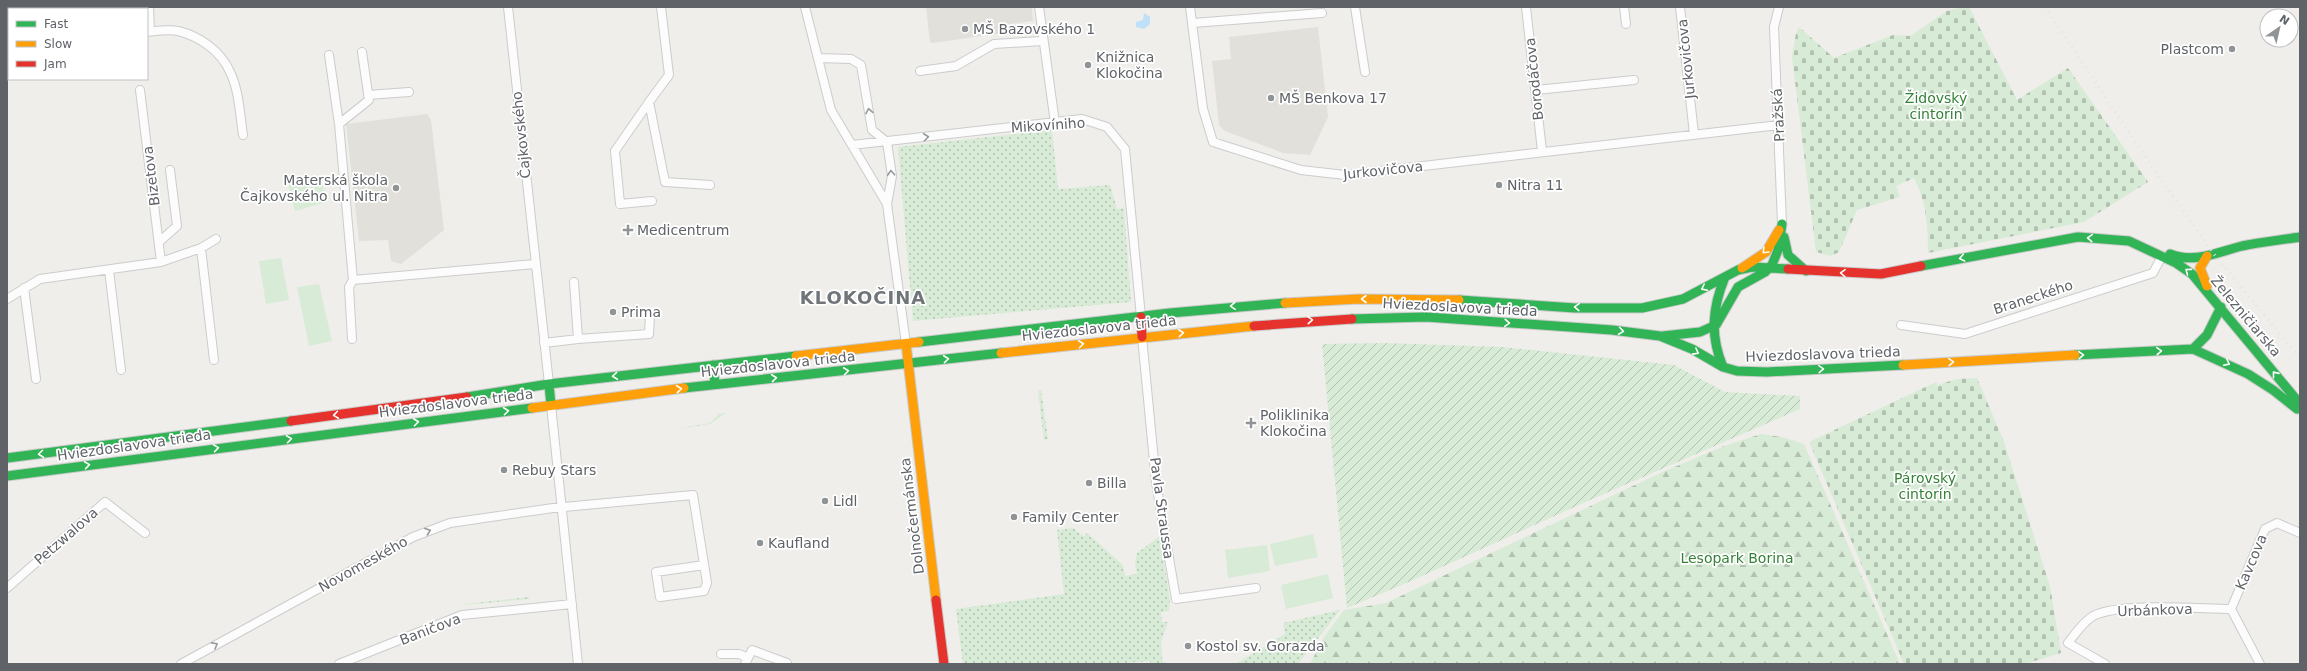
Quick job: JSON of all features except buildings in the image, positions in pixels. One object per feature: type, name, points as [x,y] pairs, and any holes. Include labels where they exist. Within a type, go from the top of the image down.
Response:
[{"type":"street","points":[[149,7],[148,32],[176,30],[198,38],[218,54],[230,71],[235,89],[243,136]]},
{"type":"street","name":"Čajkovského","points":[[508,7],[549,384]]},
{"type":"street","points":[[652,201],[620,204],[615,151],[669,75],[661,7]]},
{"type":"street","points":[[805,7],[831,110],[887,204]]},
{"type":"street","points":[[1039,7],[1042,41],[1055,123]]},
{"type":"street","name":"Jurkovičova","points":[[1190,7],[1202,108],[1213,142],[1301,170],[1345,175],[1542,151],[1779,126]]},
{"type":"street","points":[[1355,7],[1365,72]]},
{"type":"street","name":"Borodáčova","points":[[1526,7],[1542,151]]},
{"type":"street","points":[[1624,7],[1626,24]]},
{"type":"street","name":"Jurkovičova","points":[[1680,7],[1694,134]]},
{"type":"street","name":"Pražská","points":[[1779,7],[1774,27],[1782,224]]},
{"type":"street","points":[[1193,23],[1322,13]]},
{"type":"street","points":[[920,71],[956,66],[994,44],[1042,41]]},
{"type":"street","points":[[339,124],[369,100],[362,52]]},
{"type":"street","points":[[329,55],[339,124],[354,280],[349,287],[352,339]]},
{"type":"street","points":[[819,58],[851,59],[861,66],[872,130],[888,142],[892,176],[887,204],[906,344]]},
{"type":"street","points":[[1536,90],[1634,80]]},
{"type":"street","name":"Bizetova","points":[[140,90],[161,262]]},
{"type":"street","points":[[368,95],[408,92]]},
{"type":"street","points":[[649,102],[665,182],[710,185]]},
{"type":"street","name":"Mikovíniho","points":[[852,145],[1082,119],[1107,127],[1125,149],[1141,317]]},
{"type":"street","points":[[158,242],[177,226],[170,170]]},
{"type":"street","points":[[1660,336],[1700,332],[1713,327],[1720,320],[1728,301],[1738,287],[1771,267],[1779,250],[1782,224]]},
{"type":"street","points":[[1738,270],[1766,252],[1782,224]]},
{"type":"street","points":[[1782,224],[1788,254],[1806,271]]},
{"type":"street","name":"Hviezdoslavova trieda","points":[[7,458],[452,400],[549,384],[713,364],[906,344],[1228,307],[1358,299],[1471,300],[1575,308],[1642,308],[1683,299],[1738,270],[1771,267],[1806,271],[1881,274],[2078,237],[2129,241],[2162,256]]},
{"type":"street","points":[[2129,241],[2151,245],[2182,259],[2207,256],[2243,246],[2300,237]]},
{"type":"street","points":[[7,299],[40,279],[161,262],[201,248],[216,239]]},
{"type":"street","points":[[201,248],[214,360]]},
{"type":"street","name":"Železničiarska","points":[[2162,256],[2192,274],[2210,292],[2300,404]]},
{"type":"street","name":"Braneckého","points":[[1901,325],[1965,334],[2154,273],[2162,256]]},
{"type":"street","points":[[2207,256],[2200,268],[2210,292]]},
{"type":"street","points":[[354,280],[535,264]]},
{"type":"street","points":[[109,270],[121,370]]},
{"type":"street","points":[[1723,367],[1715,350],[1713,313],[1718,293],[1725,278]]},
{"type":"street","points":[[574,282],[578,339]]},
{"type":"street","points":[[24,288],[36,379]]},
{"type":"street","points":[[2193,349],[2203,342],[2212,330],[2221,306]]},
{"type":"street","points":[[544,344],[578,339],[649,334],[650,315]]},
{"type":"street","points":[[1141,317],[1142,337]]},
{"type":"street","name":"Hviezdoslavova trieda","points":[[7,476],[715,384],[1305,320],[1419,317],[1612,330],[1660,336],[1692,349],[1723,367],[1737,371],[1767,372],[2193,349]]},
{"type":"street","name":"Pavla Straussa","points":[[1142,337],[1156,482],[1176,600],[1256,588]]},
{"type":"street","name":"Dolnočermánska","points":[[906,344],[944,664]]},
{"type":"street","points":[[2193,349],[2219,359],[2260,380],[2300,412]]},
{"type":"street","points":[[713,364],[715,384]]},
{"type":"street","points":[[549,384],[578,664]]},
{"type":"street","name":"Novomeského","points":[[181,664],[413,537],[450,523],[561,507],[693,495],[704,565]]},
{"type":"street","name":"Petzwalova","points":[[7,588],[105,502],[144,533]]},
{"type":"street","name":"Kavcova","points":[[2231,609],[2265,530],[2277,523],[2300,533]]},
{"type":"street","points":[[704,565],[707,582],[704,591],[660,597],[656,572],[704,565]]},
{"type":"street","name":"Baničova","points":[[339,664],[462,615],[572,604]]},
{"type":"street","name":"Urbánkova","points":[[2105,664],[2068,643],[2080,627],[2094,616],[2120,608],[2231,609]]},
{"type":"street","points":[[2231,609],[2260,664]]},
{"type":"street","points":[[721,654],[739,654],[747,661],[752,650],[787,663]]},
{"type":"shaded area","name":"MŠ Bazovského 1","points":[[926,7],[1032,7],[1033,21],[1001,25],[1002,33],[933,43],[930,42]]},
{"type":"shaded area","name":"MŠ Benkova 17","points":[[1318,27],[1328,117],[1310,155],[1283,153],[1225,131],[1219,125],[1212,61],[1231,59],[1229,37]]},
{"type":"shaded area","name":"Materská škola Čajkovského ul. Nitra","points":[[427,114],[431,120],[444,230],[401,264],[391,261],[388,240],[359,241],[346,124]]},
{"type":"green space","name":"Židovský cintorín","points":[[1969,7],[2017,100],[2068,68],[2148,182],[2084,222],[1928,253],[1926,213],[1914,178],[1896,186],[1900,197],[1857,210],[1839,252],[1831,256],[1816,252],[1792,57],[1796,33],[1799,27],[1834,58],[1893,35],[1910,36],[1947,11]]},
{"type":"green space","points":[[1052,130],[1058,189],[1110,185],[1117,209],[1124,208],[1131,302],[913,321],[898,147]]},
{"type":"green space","points":[[320,175],[327,202],[295,211],[288,184]]},
{"type":"green space","points":[[281,258],[289,300],[266,304],[259,261]]},
{"type":"green space","points":[[319,284],[332,341],[309,346],[297,287]]},
{"type":"green space","points":[[1384,343],[1503,347],[1674,365],[1725,392],[1800,396],[1800,409],[1347,608],[1322,344]]},
{"type":"green space","name":"Párovský cintorín","points":[[1977,378],[2004,442],[2050,586],[2061,653],[2025,664],[1904,664],[1809,442],[1936,382],[1937,385],[1957,379]]},
{"type":"green space","points":[[1041,390],[1048,439],[1044,440],[1038,391]]},
{"type":"green space","points":[[726,413],[710,424],[675,429],[710,423],[719,414]]},
{"type":"green space","name":"Lesopark Borina","points":[[1761,434],[1782,437],[1804,444],[1900,664],[1310,664],[1324,637],[1344,610],[1386,603],[1658,474],[1724,446]]},
{"type":"green space","points":[[1073,528],[1084,537],[1087,533],[1123,565],[1125,576],[1137,574],[1135,563],[1137,553],[1160,536],[1170,601],[1169,611],[1161,612],[1162,622],[1168,622],[1161,641],[1162,660],[1167,664],[1151,664],[1150,661],[1110,664],[963,664],[956,609],[1064,594],[1057,530]]},
{"type":"green space","points":[[1313,534],[1318,557],[1275,566],[1270,544]]},
{"type":"green space","points":[[1267,545],[1270,571],[1228,578],[1225,550]]},
{"type":"green space","points":[[1328,574],[1333,598],[1286,609],[1281,585]]},
{"type":"green space","points":[[529,597],[529,599],[464,605],[465,604]]},
{"type":"green space","points":[[1340,610],[1298,664],[1236,664],[1285,634],[1283,623]]},
{"type":"water","points":[[1144,13],[1150,17],[1150,24],[1144,29],[1136,27],[1136,22],[1143,20]]},
{"type":"railway","points":[[2045,7],[2152,167],[2213,253],[2300,358]]},
{"type":"traffic: fast","points":[[1663,336],[1700,332],[1716,325],[1738,287],[1765,272],[1772,265],[1778,250],[1782,224]]},
{"type":"traffic: fast","points":[[1784,237],[1788,255],[1806,271]]},
{"type":"traffic: fast","points":[[1921,266],[2078,237],[2129,241],[2176,263],[2192,274],[2300,404]]},
{"type":"traffic: fast","points":[[2170,254],[2188,258],[2206,256],[2242,246],[2300,237]]},
{"type":"traffic: fast","points":[[1459,300],[1575,308],[1642,308],[1683,299],[1738,270],[1752,267],[1788,269]]},
{"type":"traffic: fast","points":[[1723,367],[1716,344],[1714,322],[1717,300],[1725,277]]},
{"type":"traffic: fast","points":[[919,342],[1170,313],[1285,303]]},
{"type":"traffic: fast","points":[[2193,349],[2207,335],[2221,307]]},
{"type":"traffic: fast","points":[[1352,319],[1426,317],[1612,330],[1660,336],[1692,349],[1723,367],[1737,371],[1767,372],[1903,365]]},
{"type":"traffic: fast","points":[[2075,355],[2193,349],[2248,374],[2273,390],[2297,409]]},
{"type":"traffic: fast","points":[[684,388],[1001,353]]},
{"type":"traffic: fast","points":[[467,397],[549,384],[796,356]]},
{"type":"traffic: fast","points":[[713,365],[715,384]]},
{"type":"traffic: fast","points":[[549,384],[551,405]]},
{"type":"traffic: fast","points":[[7,476],[532,408]]},
{"type":"traffic: fast","points":[[7,458],[291,421]]},
{"type":"traffic: slow","points":[[1742,268],[1766,252],[1779,230]]},
{"type":"traffic: slow","points":[[2207,256],[2200,268],[2207,286]]},
{"type":"traffic: slow","points":[[1285,303],[1358,299],[1459,300]]},
{"type":"traffic: slow","points":[[1001,353],[1254,326]]},
{"type":"traffic: slow","points":[[796,356],[919,342]]},
{"type":"traffic: slow","points":[[906,344],[936,600]]},
{"type":"traffic: slow","points":[[1903,365],[2075,355]]},
{"type":"traffic: slow","points":[[532,408],[684,388]]},
{"type":"traffic: jam","points":[[1788,269],[1881,274],[1921,266]]},
{"type":"traffic: jam","points":[[1141,317],[1142,337]]},
{"type":"traffic: jam","points":[[1254,326],[1352,319]]},
{"type":"traffic: jam","points":[[291,421],[467,397]]},
{"type":"traffic: jam","points":[[936,600],[944,664]]},
{"type":"place","name":"MŠ Bazovského 1","points":[[965,29]]},
{"type":"place","name":"Plastcom","points":[[2232,49]]},
{"type":"place","name":"Knižnica Klokočina","points":[[1088,65]]},
{"type":"place","name":"MŠ Benkova 17","points":[[1271,98]]},
{"type":"place","name":"Nitra 11","points":[[1499,185]]},
{"type":"place","name":"Materská škola Čajkovského ul. Nitra","points":[[396,188]]},
{"type":"place","name":"Medicentrum","points":[[628,230]]},
{"type":"place","name":"Prima","points":[[613,312]]},
{"type":"place","name":"Poliklinika Klokočina","points":[[1251,423]]},
{"type":"place","name":"Rebuy Stars","points":[[504,470]]},
{"type":"place","name":"Billa","points":[[1089,483]]},
{"type":"place","name":"Lidl","points":[[825,501]]},
{"type":"place","name":"Family Center","points":[[1014,517]]},
{"type":"place","name":"Kaufland","points":[[760,543]]},
{"type":"place","name":"Kostol sv. Gorazda","points":[[1188,646]]},
{"type":"district","name":"KLOKOČINA","points":[[863,298]]}]
